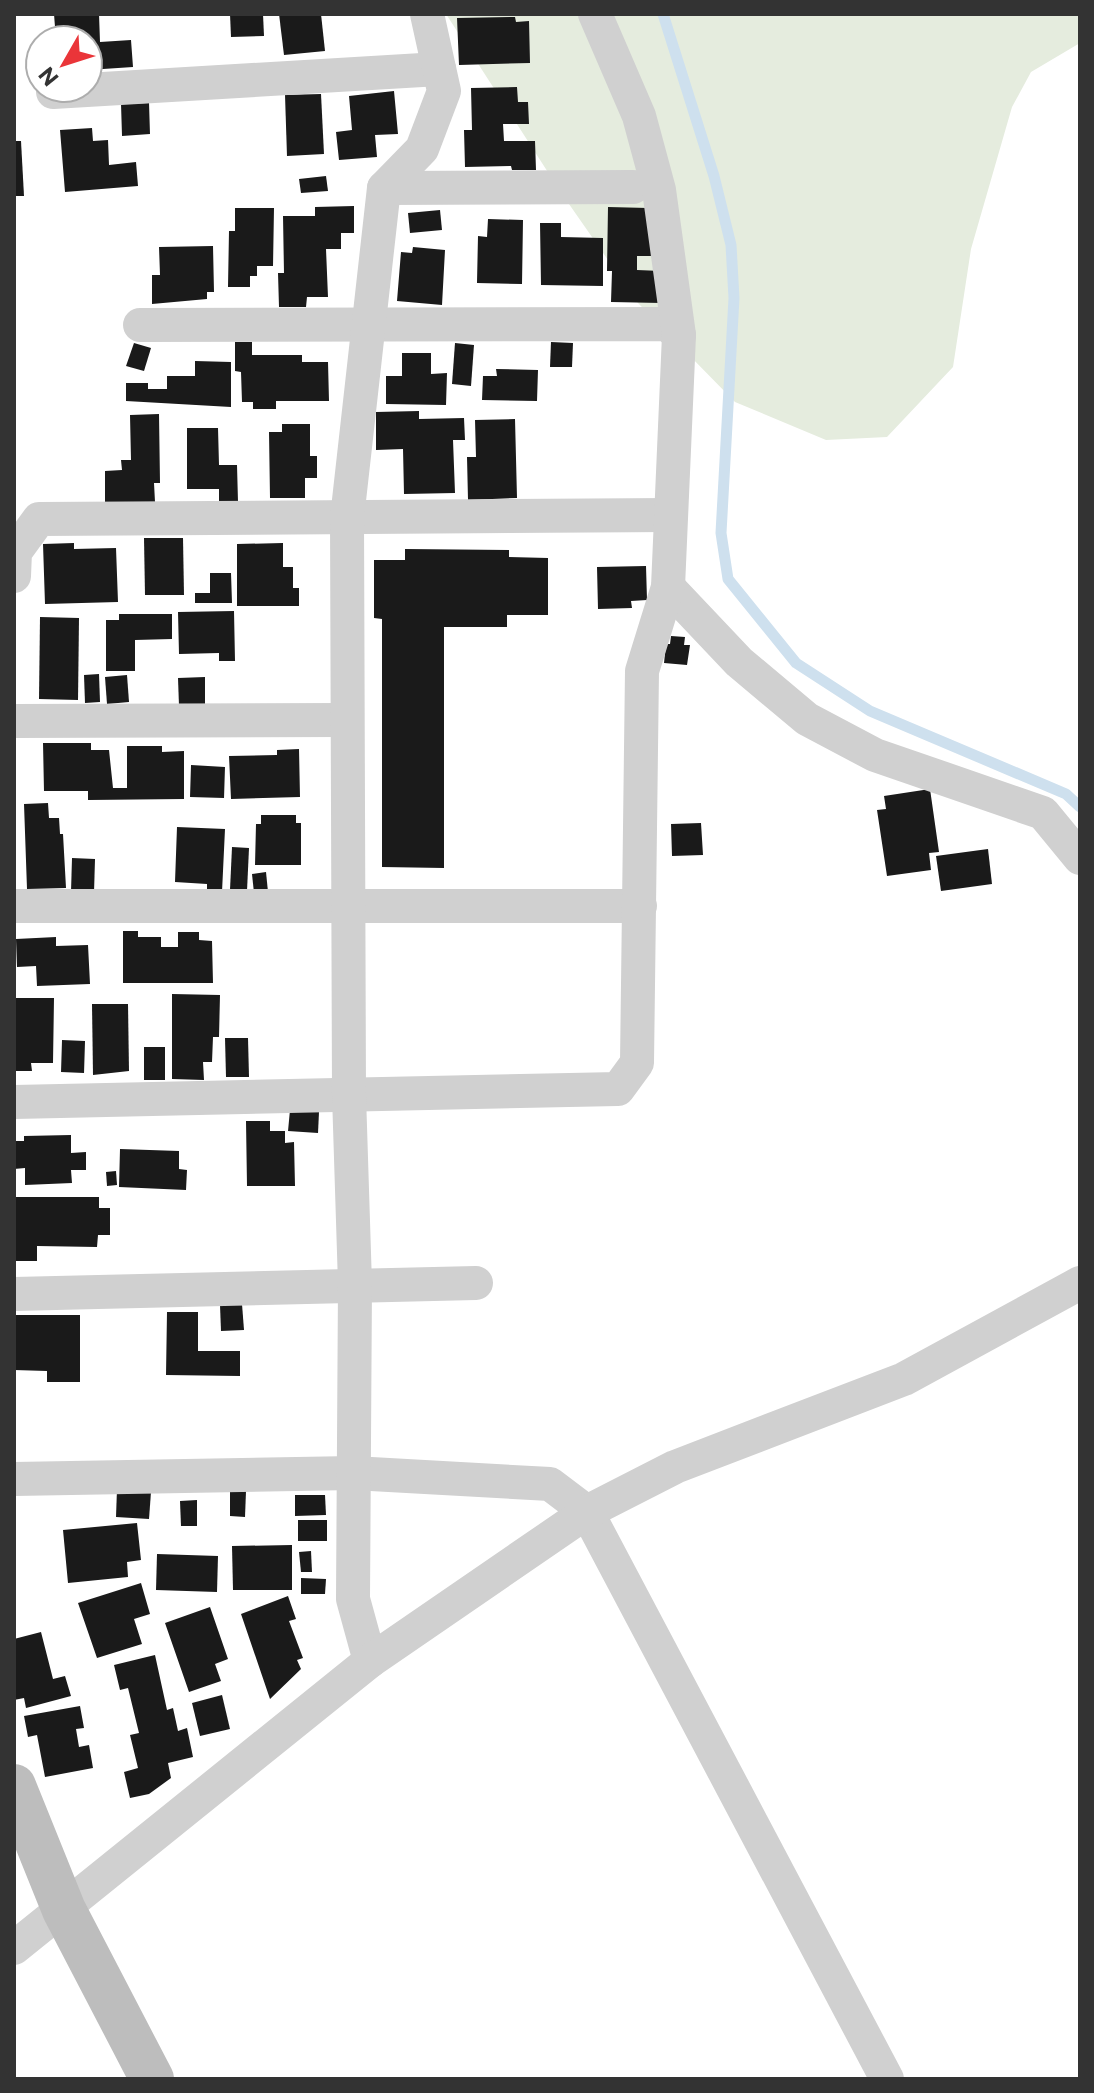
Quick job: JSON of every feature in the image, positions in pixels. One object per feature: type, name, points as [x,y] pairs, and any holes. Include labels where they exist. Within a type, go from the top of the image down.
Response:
[{"type":"street","points":[[370,1661],[353,1599],[355,1284],[349,1095],[347,518],[384,188],[422,149],[444,91],[427,14]]},
{"type":"street","points":[[14,1102],[618,1089],[637,1063],[642,671],[668,587],[679,335],[659,190],[639,116],[595,14]]},
{"type":"street","points":[[104,89],[439,69]]},
{"type":"street","points":[[384,188],[633,187]]},
{"type":"street","points":[[140,325],[667,324],[679,335]]},
{"type":"street","points":[[14,576],[15,552],[39,519],[671,515]]},
{"type":"street","points":[[668,587],[739,662],[807,719],[875,755],[1043,813],[1080,858]]},
{"type":"street","points":[[14,721],[347,720]]},
{"type":"street","points":[[14,906],[640,906]]},
{"type":"street","points":[[14,1294],[476,1283]]},
{"type":"street","points":[[14,1948],[370,1661],[587,1512],[675,1467],[904,1379],[1080,1283]]},
{"type":"street","points":[[14,1479],[353,1473],[550,1484],[587,1512],[887,2079]]},
{"type":"street","points":[[14,1786],[64,1910],[152,2079]]},
{"type":"shaded area","points":[[446,14],[1080,14],[1080,43],[1031,72],[1012,107],[971,249],[953,367],[887,437],[826,440],[735,402],[638,303],[562,194]]},
{"type":"building","points":[[54,14],[99,14],[99,24],[55,24]]},
{"type":"building","points":[[230,14],[263,14],[264,36],[231,37]]},
{"type":"building","points":[[279,14],[321,14],[325,51],[284,55]]},
{"type":"building","points":[[515,17],[516,22],[529,21],[530,63],[459,65],[457,18]]},
{"type":"building","points":[[131,40],[133,67],[104,69],[104,42]]},
{"type":"building","points":[[517,87],[518,102],[528,102],[529,124],[503,124],[504,141],[535,141],[536,170],[512,170],[511,166],[465,167],[464,130],[472,130],[471,88]]},
{"type":"building","points":[[394,91],[398,134],[375,135],[377,157],[339,160],[336,132],[352,130],[349,96]]},
{"type":"building","points":[[321,94],[324,154],[287,156],[285,95]]},
{"type":"building","points":[[149,103],[150,134],[122,136],[121,104]]},
{"type":"building","points":[[92,128],[93,141],[108,140],[109,165],[136,162],[138,186],[65,192],[60,130]]},
{"type":"building","points":[[14,141],[21,141],[24,196],[14,196]]},
{"type":"building","points":[[326,176],[328,191],[301,193],[299,179]]},
{"type":"building","points":[[354,206],[354,233],[341,233],[341,249],[326,249],[328,297],[307,297],[306,307],[279,307],[278,273],[284,273],[283,216],[315,216],[315,207]]},
{"type":"building","points":[[608,207],[648,208],[648,235],[664,236],[663,256],[637,256],[637,270],[661,271],[661,303],[611,302],[612,271],[607,271]]},
{"type":"building","points":[[235,208],[274,208],[273,266],[257,266],[257,276],[250,276],[250,287],[228,287],[229,231],[235,231]]},
{"type":"building","points":[[440,210],[442,230],[410,233],[408,213]]},
{"type":"building","points":[[488,219],[523,220],[522,284],[477,283],[478,236],[487,237]]},
{"type":"building","points":[[540,223],[561,223],[561,237],[603,238],[603,286],[541,285]]},
{"type":"building","points":[[213,246],[214,292],[207,292],[207,299],[152,304],[152,275],[160,275],[159,247]]},
{"type":"building","points":[[413,247],[445,250],[442,305],[397,301],[401,252],[412,253]]},
{"type":"building","points":[[235,342],[252,342],[252,355],[302,355],[302,362],[328,362],[329,401],[276,401],[276,409],[253,409],[253,402],[242,402],[241,372],[235,371]]},
{"type":"building","points":[[551,342],[573,343],[572,367],[550,367]]},
{"type":"building","points":[[134,343],[151,348],[144,371],[126,366]]},
{"type":"building","points":[[455,343],[474,345],[471,386],[452,384]]},
{"type":"building","points":[[402,353],[431,353],[431,374],[447,373],[446,405],[386,404],[386,376],[402,376]]},
{"type":"building","points":[[195,361],[231,362],[231,407],[126,401],[126,383],[148,383],[148,389],[167,389],[167,376],[195,376]]},
{"type":"building","points":[[496,369],[538,370],[537,401],[482,400],[483,376],[497,376]]},
{"type":"building","points":[[419,411],[419,419],[464,418],[465,440],[453,440],[455,493],[404,494],[403,449],[376,450],[376,412]]},
{"type":"building","points":[[159,414],[160,483],[154,483],[155,502],[105,502],[105,471],[122,470],[121,460],[131,460],[130,415]]},
{"type":"building","points":[[515,419],[517,498],[468,500],[467,457],[476,457],[475,420]]},
{"type":"building","points":[[282,424],[310,424],[310,456],[317,456],[317,478],[305,478],[305,498],[270,498],[269,432],[282,432]]},
{"type":"building","points":[[187,428],[218,428],[219,465],[237,465],[238,502],[219,501],[219,489],[187,489]]},
{"type":"building","points":[[144,538],[183,538],[184,595],[145,595]]},
{"type":"building","points":[[74,543],[74,549],[116,548],[118,602],[45,604],[43,544]]},
{"type":"building","points":[[283,543],[283,567],[293,567],[293,588],[299,588],[299,606],[237,606],[237,544]]},
{"type":"building","points":[[405,549],[509,550],[509,557],[548,558],[548,615],[507,615],[507,627],[444,627],[444,868],[382,867],[382,619],[374,618],[374,560],[405,560]]},
{"type":"building","points":[[646,566],[647,600],[631,601],[632,608],[598,609],[597,567]]},
{"type":"building","points":[[210,573],[231,573],[232,603],[195,603],[195,593],[210,593]]},
{"type":"building","points":[[234,611],[235,661],[219,661],[219,653],[179,654],[178,612]]},
{"type":"building","points":[[119,614],[172,614],[172,639],[135,640],[135,671],[106,671],[106,620],[119,620]]},
{"type":"building","points":[[40,617],[79,618],[78,700],[39,699]]},
{"type":"building","points":[[671,636],[685,637],[684,645],[690,645],[687,665],[664,663],[666,644],[670,644]]},
{"type":"building","points":[[99,674],[100,702],[85,703],[84,675]]},
{"type":"building","points":[[127,675],[129,702],[107,704],[105,677]]},
{"type":"building","points":[[205,677],[205,706],[179,706],[178,678]]},
{"type":"building","points":[[43,743],[91,743],[91,750],[109,750],[113,788],[127,788],[127,746],[162,746],[162,752],[184,751],[184,799],[88,800],[88,791],[44,791]]},
{"type":"building","points":[[299,749],[300,797],[231,799],[229,756],[277,755],[277,750]]},
{"type":"building","points":[[191,765],[225,767],[224,798],[190,797]]},
{"type":"building","points":[[930,789],[939,852],[929,853],[931,870],[887,876],[877,810],[886,809],[884,796]]},
{"type":"building","points":[[48,803],[49,818],[59,818],[60,834],[63,834],[66,888],[27,889],[24,804]]},
{"type":"building","points":[[261,815],[296,815],[296,823],[301,823],[301,865],[255,865],[256,824],[261,824]]},
{"type":"building","points":[[701,823],[703,855],[672,856],[671,824]]},
{"type":"building","points":[[177,827],[225,829],[222,892],[207,892],[207,884],[175,882]]},
{"type":"building","points":[[232,847],[249,848],[247,891],[230,890]]},
{"type":"building","points":[[988,849],[992,884],[941,891],[936,856]]},
{"type":"building","points":[[72,858],[95,859],[94,893],[71,892]]},
{"type":"building","points":[[266,872],[268,892],[254,893],[252,874]]},
{"type":"building","points":[[123,931],[138,931],[138,937],[161,937],[161,947],[178,947],[178,932],[199,932],[199,940],[212,941],[213,983],[123,983]]},
{"type":"building","points":[[56,937],[56,946],[88,945],[90,984],[37,986],[36,966],[17,967],[16,939]]},
{"type":"building","points":[[172,994],[220,995],[219,1037],[213,1037],[212,1062],[203,1062],[204,1080],[172,1079]]},
{"type":"building","points":[[14,998],[54,998],[53,1063],[31,1063],[32,1071],[14,1071]]},
{"type":"building","points":[[92,1004],[128,1004],[129,1071],[93,1075]]},
{"type":"building","points":[[225,1038],[248,1038],[249,1077],[226,1077]]},
{"type":"building","points":[[62,1040],[85,1041],[84,1073],[61,1072]]},
{"type":"building","points":[[144,1047],[165,1047],[165,1080],[144,1080]]},
{"type":"building","points":[[290,1110],[319,1112],[318,1133],[288,1131]]},
{"type":"building","points":[[246,1121],[270,1121],[270,1131],[285,1131],[285,1143],[294,1142],[295,1186],[247,1186]]},
{"type":"building","points":[[71,1135],[71,1153],[86,1152],[86,1170],[71,1170],[72,1183],[25,1185],[25,1168],[14,1169],[14,1141],[24,1141],[24,1136]]},
{"type":"building","points":[[120,1149],[179,1151],[179,1169],[187,1170],[186,1190],[119,1187]]},
{"type":"building","points":[[116,1171],[117,1185],[107,1186],[106,1172]]},
{"type":"building","points":[[14,1197],[99,1197],[99,1208],[110,1208],[110,1235],[98,1235],[97,1247],[37,1246],[37,1261],[14,1261]]},
{"type":"building","points":[[242,1304],[244,1330],[221,1331],[220,1305]]},
{"type":"building","points":[[167,1312],[198,1312],[198,1351],[240,1351],[240,1376],[166,1375]]},
{"type":"building","points":[[14,1315],[80,1315],[80,1382],[47,1382],[47,1371],[14,1370]]},
{"type":"building","points":[[117,1489],[151,1492],[149,1519],[116,1517]]},
{"type":"building","points":[[230,1491],[246,1491],[245,1517],[230,1516]]},
{"type":"building","points":[[295,1495],[325,1495],[326,1515],[295,1516]]},
{"type":"building","points":[[197,1500],[197,1526],[181,1526],[180,1501]]},
{"type":"building","points":[[298,1520],[327,1520],[327,1541],[298,1541]]},
{"type":"building","points":[[137,1523],[141,1560],[127,1562],[128,1577],[68,1583],[63,1530]]},
{"type":"building","points":[[292,1545],[292,1590],[233,1590],[232,1546]]},
{"type":"building","points":[[311,1551],[312,1572],[301,1572],[299,1552]]},
{"type":"building","points":[[157,1554],[218,1556],[217,1592],[156,1590]]},
{"type":"building","points":[[301,1578],[326,1579],[325,1594],[301,1594]]},
{"type":"building","points":[[141,1583],[150,1614],[134,1619],[142,1644],[97,1658],[78,1603]]},
{"type":"building","points":[[288,1596],[296,1619],[289,1621],[303,1658],[297,1660],[301,1669],[270,1699],[241,1614]]},
{"type":"building","points":[[210,1607],[228,1659],[215,1664],[221,1681],[189,1692],[165,1623]]},
{"type":"building","points":[[41,1632],[53,1679],[65,1676],[71,1696],[26,1708],[24,1698],[14,1700],[14,1639]]},
{"type":"building","points":[[155,1655],[167,1710],[173,1708],[178,1731],[187,1728],[193,1757],[168,1763],[171,1778],[149,1794],[130,1798],[124,1772],[138,1768],[130,1735],[139,1733],[128,1688],[120,1690],[114,1665]]},
{"type":"building","points":[[222,1695],[230,1729],[200,1736],[192,1703]]},
{"type":"building","points":[[80,1706],[84,1728],[76,1729],[79,1747],[89,1745],[93,1768],[45,1777],[37,1735],[28,1737],[24,1716]]},
{"type":"waterway","points":[[663,14],[714,176],[731,245],[734,298],[721,533],[728,579],[796,663],[870,711],[1066,794],[1080,807]]}]
